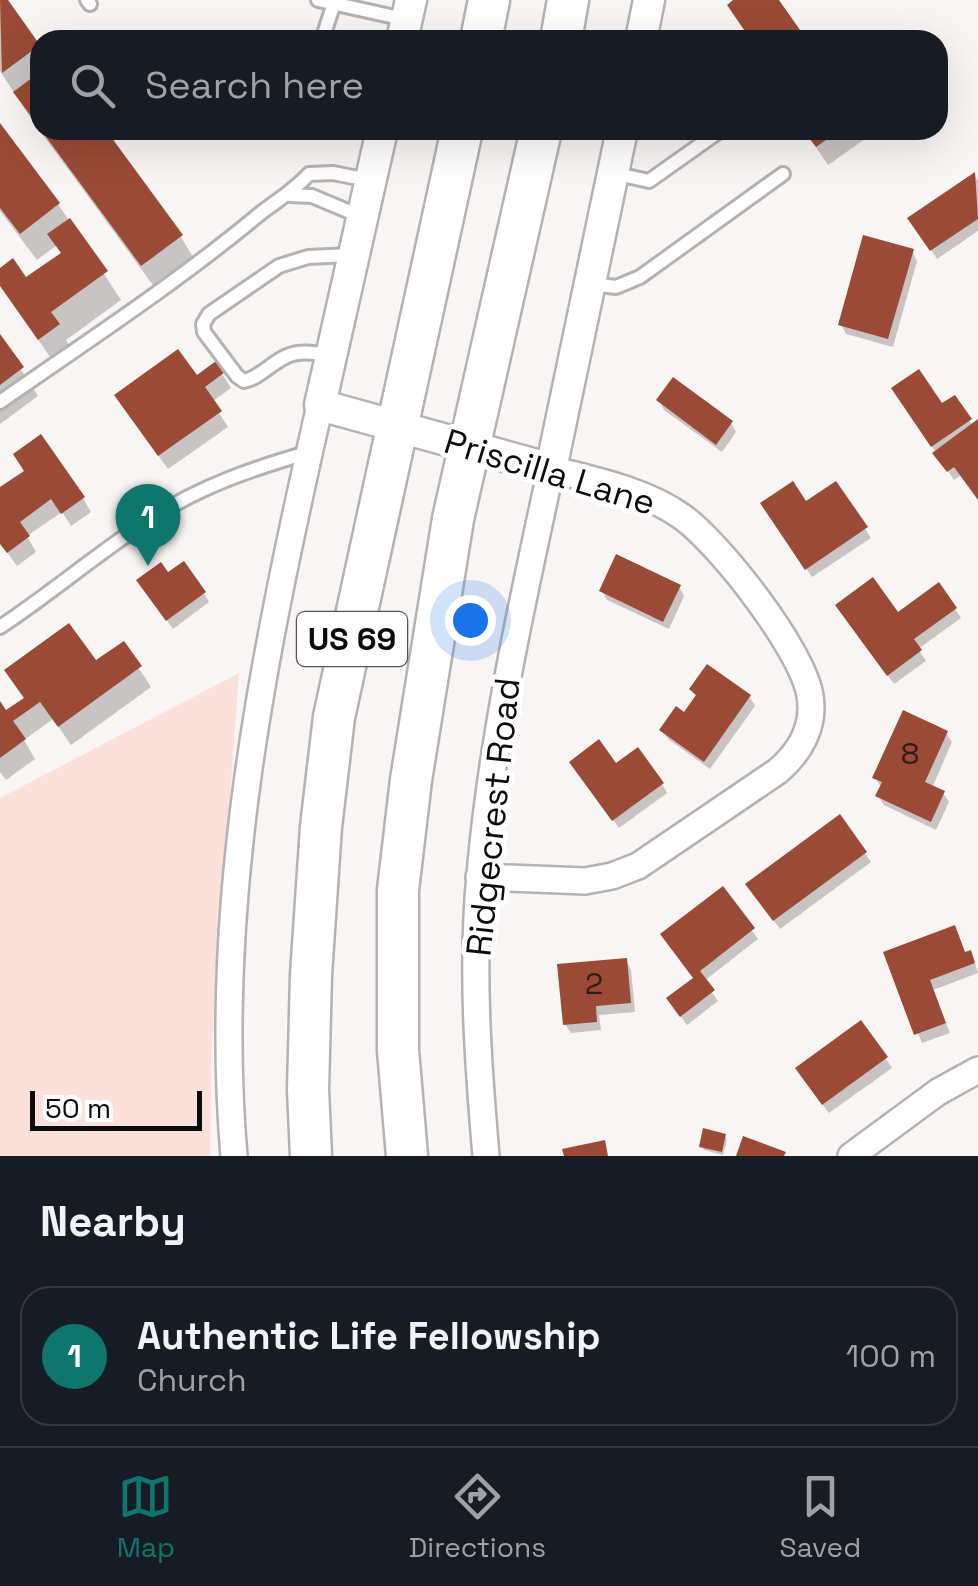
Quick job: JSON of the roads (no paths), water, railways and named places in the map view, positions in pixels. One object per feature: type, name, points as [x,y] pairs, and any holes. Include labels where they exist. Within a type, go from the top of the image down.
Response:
[{"type":"highway","points":[[483,30],[489,0]]},
{"type":"highway","points":[[563,30],[568,0]]},
{"type":"highway","name":"US 69","points":[[311,1156],[308,1090],[312,975],[321,827],[332,736],[460,140]]},
{"type":"highway","name":"US 69","points":[[407,1156],[398,1050],[398,890],[411,780],[453,518],[538,140]]},
{"type":"street","points":[[644,30],[649,0]]},
{"type":"street","points":[[234,1156],[228,1082],[229,973],[243,810],[257,713],[310,452],[380,140]]},
{"type":"street","name":"Ridgecrest Road","points":[[486,1156],[476,951],[479,877],[506,678],[620,140]]},
{"type":"street","name":"Priscilla Lane","points":[[320,404],[615,486],[677,513],[694,526],[751,591],[805,674],[811,716],[794,756],[778,771],[638,866],[585,881],[479,877]]},
{"type":"street","points":[[851,1156],[938,1092],[978,1070]]},
{"type":"lane","points":[[318,0],[407,20]]},
{"type":"lane","points":[[325,30],[334,2]]},
{"type":"lane","points":[[613,173],[649,182],[707,140]]},
{"type":"lane","points":[[0,402],[210,255],[271,204],[290,195],[309,174],[334,173],[370,181]]},
{"type":"lane","points":[[590,283],[616,288],[640,277],[783,174]]},
{"type":"lane","points":[[290,195],[312,196],[362,217]]},
{"type":"lane","points":[[332,355],[298,352],[244,381],[236,376],[204,332],[203,324],[209,314],[279,266],[308,258],[354,255]]},
{"type":"lane","points":[[0,627],[152,518],[234,474],[310,452]]},
{"type":"place","name":"Authentic Life Fellowship","points":[[148,566]]}]
